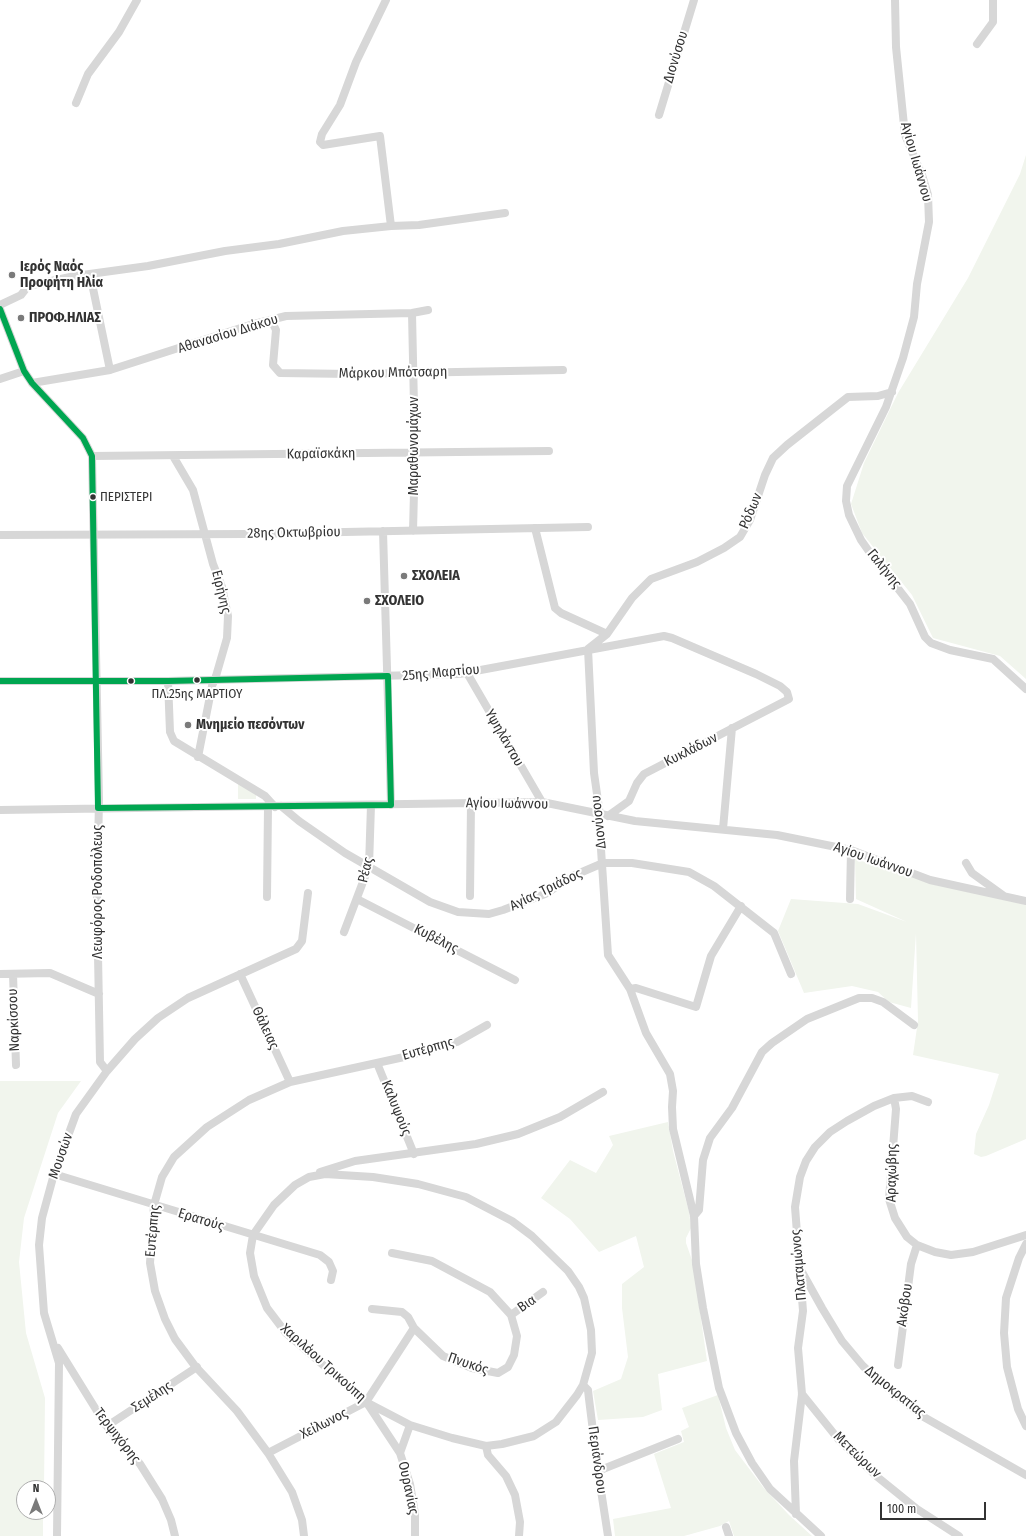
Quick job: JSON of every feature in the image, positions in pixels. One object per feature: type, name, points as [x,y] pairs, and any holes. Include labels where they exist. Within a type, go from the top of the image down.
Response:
[{"type":"street","points":[[76,103],[88,74],[119,32],[137,0]]},
{"type":"street","points":[[386,0],[356,62],[340,105],[322,134],[320,142],[323,145],[380,136],[391,226]]},
{"type":"street","name":"Διονύσου","points":[[659,115],[694,0]]},
{"type":"street","name":"Αγίου Ιωάννου","points":[[892,392],[914,317],[917,284],[929,222],[928,195],[922,175],[905,135],[896,47],[895,0]]},
{"type":"street","points":[[977,44],[993,22],[993,0]]},
{"type":"street","points":[[0,305],[21,295],[28,286],[90,274],[224,251],[279,244],[343,231],[391,226],[419,225],[505,213]]},
{"type":"street","points":[[90,274],[110,370]]},
{"type":"street","name":"Λεωφόρος Ροδοπόλεως","points":[[0,308],[24,371],[32,383],[83,438],[92,456],[98,808],[97,902],[100,1062],[107,1071]]},
{"type":"street","name":"Αθανασίου Διάκου","points":[[32,383],[110,370],[286,316],[412,313],[428,310]]},
{"type":"street","name":"Μαραθωνομάχων","points":[[412,313],[415,453],[413,531]]},
{"type":"street","name":"Μάρκου Μπότσαρη","points":[[271,320],[276,335],[273,365],[280,373],[413,373],[563,370]]},
{"type":"street","points":[[0,379],[24,371]]},
{"type":"street","name":"Ρόδων","points":[[588,649],[607,634],[632,598],[651,579],[697,562],[724,548],[740,537],[750,520],[765,475],[773,458],[787,445],[848,397],[878,396],[892,392]]},
{"type":"street","name":"Γαλήνης","points":[[892,392],[847,486],[846,501],[849,515],[868,550],[910,604],[925,637],[931,643],[950,650],[993,659],[1026,689]]},
{"type":"street","name":"Καραϊσκάκη","points":[[92,456],[549,451]]},
{"type":"street","name":"Ειρήνης","points":[[173,456],[193,490],[222,587],[228,616],[227,638],[216,676],[213,680],[198,757]]},
{"type":"street","name":"28ης Οκτωβρίου","points":[[0,535],[205,534],[588,527]]},
{"type":"street","points":[[535,528],[555,608],[561,613],[607,634]]},
{"type":"street","points":[[383,531],[391,805]]},
{"type":"street","name":"25ης Μαρτίου","points":[[0,681],[168,681],[467,673],[588,649],[664,636],[672,638],[774,683],[787,692],[789,699]]},
{"type":"street","name":"Διονύσου","points":[[588,649],[594,773],[604,815],[599,819],[608,955],[630,990],[646,1033],[670,1074],[673,1091],[672,1107],[676,1142],[694,1216]]},
{"type":"street","name":"Υψηλάντου","points":[[467,673],[542,802]]},
{"type":"street","points":[[168,681],[171,737],[174,741],[198,757],[265,796],[275,807],[267,897]]},
{"type":"street","name":"Κυκλάδων","points":[[604,815],[629,801],[637,783],[644,774],[789,699]]},
{"type":"street","points":[[723,829],[732,728]]},
{"type":"street","name":"Αγίου Ιωάννου","points":[[0,810],[542,802],[635,821],[777,835],[851,850],[930,880],[1026,901]]},
{"type":"street","points":[[470,896],[471,804]]},
{"type":"street","name":"Ρέας","points":[[344,932],[369,866],[371,805]]},
{"type":"street","name":"Αγίας Τριάδος","points":[[275,807],[328,842],[430,902],[458,912],[489,914],[532,899],[575,875],[603,863],[632,863],[689,872],[704,880],[741,906],[774,933],[791,974]]},
{"type":"street","points":[[850,898],[851,850]]},
{"type":"street","points":[[966,863],[972,873],[1005,896]]},
{"type":"street","name":"Μουσών","points":[[52,1339],[44,1313],[39,1245],[42,1218],[54,1174],[76,1114],[107,1071],[134,1039],[158,1018],[188,998],[296,949],[302,941],[308,893]]},
{"type":"street","name":"Κυβέλης","points":[[357,899],[515,980]]},
{"type":"street","points":[[630,990],[636,988],[696,1007],[711,956],[741,906]]},
{"type":"street","points":[[0,974],[50,973],[99,994]]},
{"type":"street","name":"Ναρκίσσου","points":[[13,974],[16,1065]]},
{"type":"street","name":"Θάλειας","points":[[240,974],[290,1082]]},
{"type":"street","points":[[821,1536],[770,1489],[752,1463],[736,1433],[719,1388],[696,1264],[694,1216],[699,1210],[703,1160],[710,1138],[732,1108],[762,1052],[772,1043],[807,1019],[859,998],[872,998],[883,1002],[914,1025]]},
{"type":"street","name":"Ευτέρπης","points":[[304,1536],[302,1520],[292,1492],[268,1453],[237,1411],[197,1368],[175,1339],[165,1319],[155,1291],[150,1263],[154,1205],[162,1177],[174,1157],[207,1127],[249,1100],[290,1082],[377,1063],[457,1042],[487,1025]]},
{"type":"street","name":"Καλυψούς","points":[[377,1063],[414,1154]]},
{"type":"street","points":[[314,1175],[355,1161],[414,1154],[476,1144],[518,1134],[560,1117],[603,1092]]},
{"type":"street","name":"Πλαταμώνος","points":[[796,1514],[794,1461],[802,1394],[798,1348],[803,1311],[795,1207],[799,1182],[806,1161],[820,1141],[834,1129],[874,1106],[894,1098],[912,1096],[928,1102]]},
{"type":"street","name":"Αραχώβης","points":[[894,1098],[896,1109],[890,1199],[895,1218],[900,1228],[917,1245],[935,1252],[960,1254],[1026,1235]]},
{"type":"street","name":"Ερατούς","points":[[54,1174],[320,1255],[329,1262],[333,1271],[331,1280]]},
{"type":"street","name":"Χαριλάου Τρικούπη","points":[[325,1174],[418,1184],[450,1192],[503,1214],[532,1236],[568,1271],[579,1287],[584,1298],[592,1341],[592,1353],[583,1385],[568,1408],[546,1430],[516,1441],[486,1446],[452,1438],[410,1425],[366,1402],[286,1333],[267,1308],[254,1276],[250,1253],[252,1235],[281,1197],[295,1185],[314,1175],[325,1174]]},
{"type":"street","points":[[1026,1244],[1019,1258],[1006,1298],[1004,1333],[1007,1368],[1018,1409],[1026,1426]]},
{"type":"street","name":"Ακόβου","points":[[898,1365],[911,1264],[917,1245]]},
{"type":"street","name":"Πνυκός","points":[[372,1310],[402,1312],[414,1328],[443,1356],[472,1368],[498,1373],[508,1367],[516,1348],[517,1336],[511,1315],[490,1292],[432,1260],[392,1253]]},
{"type":"street","name":"Δημοκρατίας","points":[[801,1270],[835,1330],[853,1356],[873,1376],[922,1416],[1026,1475]]},
{"type":"street","name":"Βια","points":[[511,1315],[543,1292]]},
{"type":"street","name":"Χείλωνος","points":[[268,1453],[366,1402],[414,1328]]},
{"type":"street","name":"Τερψιχόρης","points":[[52,1339],[62,1362],[107,1426],[140,1464],[162,1499],[171,1520],[175,1536]]},
{"type":"street","points":[[57,1536],[62,1362]]},
{"type":"street","name":"Σεμέλης","points":[[107,1426],[197,1368]]},
{"type":"street","name":"Περιάνδρου","points":[[583,1385],[588,1390],[608,1536]]},
{"type":"street","name":"Μετεώρων","points":[[802,1394],[839,1440],[876,1475],[918,1509],[959,1536]]},
{"type":"street","name":"Ουρανίας","points":[[366,1402],[400,1453],[410,1484],[415,1514],[415,1536]]},
{"type":"street","points":[[400,1453],[410,1425]]},
{"type":"street","points":[[598,1471],[678,1439]]},
{"type":"street","points":[[486,1446],[488,1455],[506,1476],[515,1495],[520,1522],[519,1536]]},
{"type":"street","points":[[726,1527],[729,1536]]},
{"type":"shaded area","points":[[1026,155],[1026,679],[1000,656],[933,638],[912,595],[862,533],[851,504],[864,463],[898,393],[968,278],[1020,174]]},
{"type":"shaded area","points":[[238,783],[256,795],[256,799],[238,799]]},
{"type":"shaded area","points":[[855,859],[927,881],[1026,905],[1026,1139],[986,1156],[981,1157],[974,1154],[976,1134],[989,1105],[999,1074],[913,1055],[918,1021],[916,933],[911,1008],[889,1002],[878,992],[852,986],[804,993],[778,931],[791,899],[858,904],[907,922],[856,899]]},
{"type":"shaded area","points":[[0,1081],[81,1081],[58,1113],[24,1218],[19,1262],[26,1333],[45,1398],[44,1480],[16,1480],[16,1520],[43,1520],[43,1536],[0,1536]]},
{"type":"shaded area","points":[[668,1122],[673,1151],[689,1212],[691,1228],[686,1238],[686,1243],[693,1263],[707,1361],[658,1374],[662,1410],[643,1417],[598,1420],[593,1391],[621,1379],[628,1357],[622,1308],[622,1284],[644,1267],[636,1236],[599,1252],[570,1219],[541,1198],[570,1160],[596,1173],[613,1145],[609,1136]]},
{"type":"shaded area","points":[[718,1395],[726,1428],[735,1450],[763,1487],[789,1515],[812,1536],[734,1536],[729,1521],[720,1526],[684,1536],[615,1536],[613,1519],[671,1508],[654,1454],[684,1442],[681,1431],[689,1427],[682,1408]]},
{"type":"transit line","points":[[0,309],[24,371],[32,383],[83,438],[92,456],[98,808]]},
{"type":"transit line","points":[[388,676],[391,805]]},
{"type":"transit line","points":[[0,681],[168,681],[388,676]]},
{"type":"transit line","points":[[98,808],[391,805]]},
{"type":"place","name":"Ιερός Ναός Προφήτη Ηλία","points":[[12,275]]},
{"type":"place","name":"ΠΡΟΦ.ΗΛΙΑΣ","points":[[21,318]]},
{"type":"place","name":"ΠΕΡΙΣΤΕΡΙ","points":[[93,497]]},
{"type":"place","name":"ΣΧΟΛΕΙΑ","points":[[404,576]]},
{"type":"place","name":"ΣΧΟΛΕΙΟ","points":[[367,601]]},
{"type":"place","name":"ΠΛ.25ης ΜΑΡΤΙΟΥ","points":[[197,680]]},
{"type":"place","name":"Μνημείο πεσόντων","points":[[188,725]]}]
